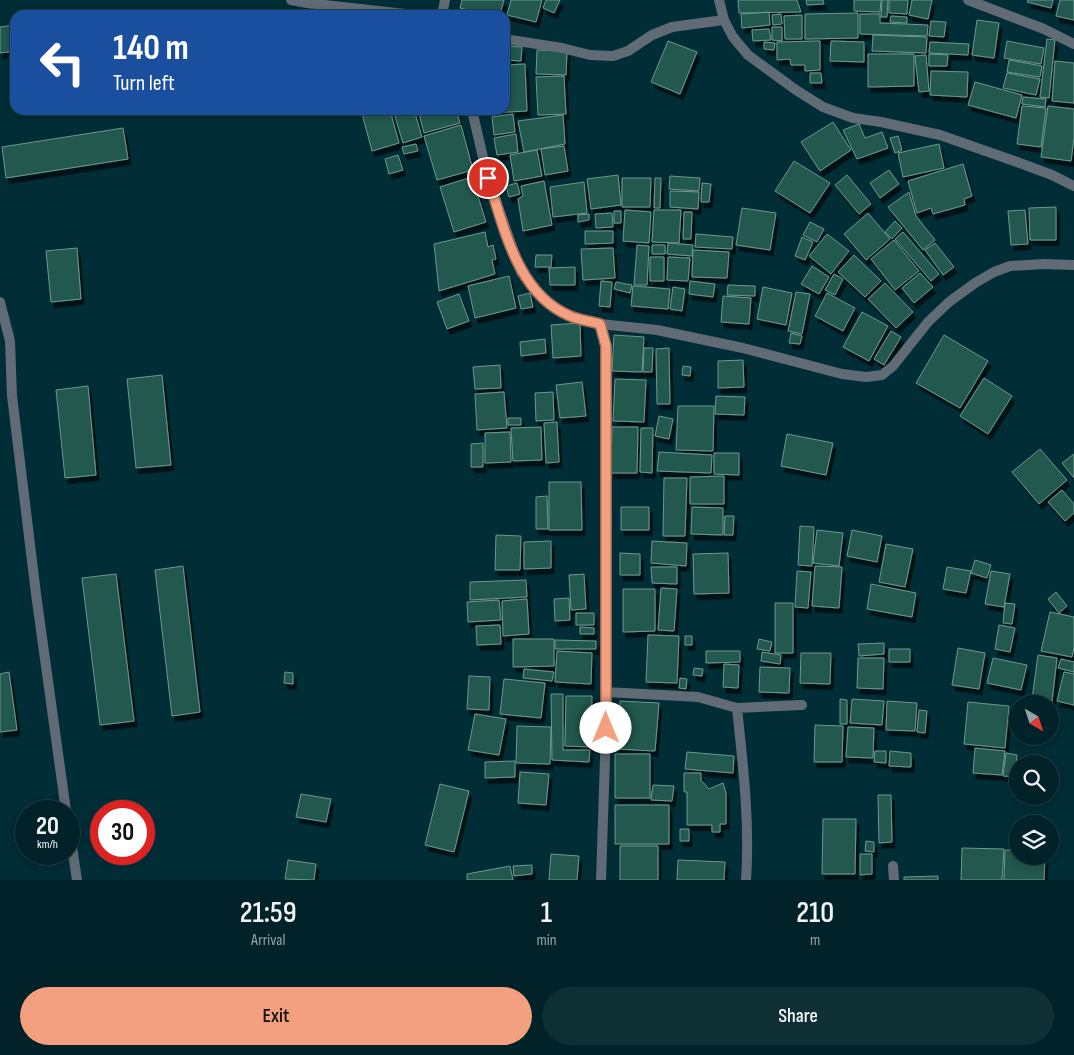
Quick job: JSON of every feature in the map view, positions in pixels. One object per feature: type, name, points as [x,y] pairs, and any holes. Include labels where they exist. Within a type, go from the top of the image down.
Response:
[{"type":"street","points":[[291,0],[307,4],[365,10]]},
{"type":"street","points":[[719,0],[724,20],[733,37],[748,55],[796,90],[824,106],[854,118],[940,135],[1026,165],[1074,186]]},
{"type":"street","points":[[968,0],[1044,29],[1074,44]]},
{"type":"street","points":[[510,40],[562,48],[590,55],[613,56],[628,51],[652,36],[672,27],[724,20]]},
{"type":"street","points":[[473,115],[488,178],[521,272],[545,301],[569,316],[600,324],[657,330],[743,348],[842,374],[866,377],[882,375],[893,366],[928,322],[949,302],[994,272],[1010,266],[1074,265]]},
{"type":"street","points":[[0,302],[10,341],[14,405],[35,585],[64,800]]},
{"type":"street","points":[[600,324],[606,346],[606,692],[601,880]]},
{"type":"street","points":[[606,692],[698,697],[737,708],[802,705]]},
{"type":"street","points":[[737,708],[744,773],[748,852],[746,880]]},
{"type":"street","points":[[75,865],[77,880]]},
{"type":"street","points":[[893,866],[894,880]]},
{"type":"building","points":[[462,0],[504,0],[501,10],[468,10],[460,8]]},
{"type":"building","points":[[511,0],[542,0],[536,22],[510,16],[510,10],[508,10]]},
{"type":"building","points":[[546,0],[560,0],[554,13],[543,8]]},
{"type":"building","points":[[738,0],[797,0],[801,12],[739,13]]},
{"type":"building","points":[[806,0],[823,0],[824,4],[807,5]]},
{"type":"building","points":[[854,0],[881,0],[880,12],[854,11]]},
{"type":"building","points":[[882,0],[888,0],[887,17],[881,17]]},
{"type":"building","points":[[889,0],[908,0],[907,14],[889,13]]},
{"type":"building","points":[[912,0],[932,0],[928,19],[909,15]]},
{"type":"building","points":[[1028,0],[1053,0],[1051,8],[1027,2]]},
{"type":"building","points":[[1060,0],[1074,0],[1074,20],[1056,16]]},
{"type":"building","points":[[769,12],[770,25],[742,28],[741,14]]},
{"type":"building","points":[[858,13],[858,38],[805,39],[805,14]]},
{"type":"building","points":[[781,14],[782,24],[773,25],[772,15]]},
{"type":"building","points":[[860,14],[880,14],[880,23],[928,25],[927,36],[860,34]]},
{"type":"building","points":[[802,15],[802,39],[785,39],[784,16]]},
{"type":"building","points":[[891,16],[907,17],[907,23],[890,22]]},
{"type":"building","points":[[977,20],[999,23],[994,58],[972,55]]},
{"type":"building","points":[[931,21],[946,22],[944,37],[929,36]]},
{"type":"building","points":[[10,26],[10,52],[0,53],[0,27]]},
{"type":"building","points":[[772,27],[782,27],[782,41],[772,40]]},
{"type":"building","points":[[769,29],[771,40],[753,41],[752,30]]},
{"type":"building","points":[[873,35],[927,37],[926,53],[872,51]]},
{"type":"building","points":[[1047,39],[1055,40],[1049,98],[1040,97]]},
{"type":"building","points":[[668,41],[697,52],[680,94],[651,82]]},
{"type":"building","points":[[820,41],[820,70],[805,71],[805,65],[791,65],[790,59],[777,60],[777,42]]},
{"type":"building","points":[[831,41],[864,42],[864,62],[830,61]]},
{"type":"building","points":[[1007,41],[1044,48],[1041,64],[1004,58]]},
{"type":"building","points":[[764,42],[775,43],[774,50],[764,49]]},
{"type":"building","points":[[930,42],[969,44],[968,55],[929,53]]},
{"type":"building","points":[[510,46],[522,47],[521,61],[510,60]]},
{"type":"building","points":[[537,50],[567,51],[566,75],[536,74]]},
{"type":"building","points":[[868,54],[914,54],[914,86],[868,87]]},
{"type":"building","points":[[929,54],[948,55],[947,66],[929,66]]},
{"type":"building","points":[[926,55],[929,91],[919,92],[915,56]]},
{"type":"building","points":[[1009,60],[1042,66],[1040,77],[1007,72]]},
{"type":"building","points":[[1055,61],[1074,63],[1074,103],[1052,101]]},
{"type":"building","points":[[525,64],[527,111],[510,112],[510,65]]},
{"type":"building","points":[[931,71],[968,72],[967,97],[930,95]]},
{"type":"building","points":[[810,73],[821,73],[822,83],[810,83]]},
{"type":"building","points":[[1007,73],[1040,79],[1036,95],[1003,88]]},
{"type":"building","points":[[564,76],[566,114],[538,115],[536,77]]},
{"type":"building","points":[[975,82],[1022,95],[1016,118],[968,105]]},
{"type":"building","points":[[1023,97],[1046,99],[1045,107],[1022,104]]},
{"type":"building","points":[[1022,106],[1046,108],[1041,147],[1017,144]]},
{"type":"building","points":[[1048,106],[1074,109],[1074,138],[1071,161],[1041,157]]},
{"type":"building","points":[[513,114],[515,132],[494,135],[492,117]]},
{"type":"building","points":[[362,115],[391,115],[399,143],[372,151]]},
{"type":"building","points":[[395,115],[415,115],[422,137],[403,143]]},
{"type":"building","points":[[419,115],[458,115],[460,123],[424,133]]},
{"type":"building","points":[[563,115],[565,144],[524,152],[518,121]]},
{"type":"building","points":[[833,122],[851,150],[820,171],[801,142]]},
{"type":"building","points":[[859,124],[865,138],[882,132],[888,148],[857,159],[843,130]]},
{"type":"building","points":[[461,125],[473,170],[437,180],[424,136]]},
{"type":"building","points":[[123,128],[128,159],[6,178],[2,147]]},
{"type":"building","points":[[516,134],[518,152],[497,155],[494,138]]},
{"type":"building","points":[[898,136],[902,150],[895,153],[890,138]]},
{"type":"building","points":[[416,144],[418,151],[404,154],[402,147]]},
{"type":"building","points":[[939,144],[944,168],[903,177],[898,153]]},
{"type":"building","points":[[564,146],[568,171],[545,175],[541,149]]},
{"type":"building","points":[[537,150],[542,176],[514,181],[510,155]]},
{"type":"building","points":[[398,155],[403,170],[389,174],[385,159]]},
{"type":"building","points":[[794,161],[830,183],[810,213],[775,191]]},
{"type":"building","points":[[963,164],[972,196],[964,199],[965,205],[933,214],[931,208],[917,213],[908,181]]},
{"type":"building","points":[[889,170],[899,184],[880,198],[870,183]]},
{"type":"building","points":[[618,175],[621,205],[591,209],[587,179]]},
{"type":"building","points":[[847,175],[871,204],[859,214],[835,185]]},
{"type":"building","points":[[670,176],[700,178],[699,191],[669,189]]},
{"type":"building","points":[[472,177],[486,222],[454,232],[440,187]]},
{"type":"building","points":[[622,178],[651,178],[650,207],[622,207]]},
{"type":"building","points":[[655,178],[661,178],[660,208],[654,208]]},
{"type":"building","points":[[544,181],[552,225],[523,231],[518,199],[523,196],[521,186]]},
{"type":"building","points":[[584,182],[587,213],[553,217],[550,187]]},
{"type":"building","points":[[517,183],[520,194],[509,197],[506,186]]},
{"type":"building","points":[[702,183],[711,184],[709,202],[701,202]]},
{"type":"building","points":[[670,191],[699,192],[698,209],[670,207]]},
{"type":"building","points":[[909,192],[916,216],[935,240],[923,250],[888,207]]},
{"type":"building","points":[[1056,207],[1056,240],[1030,240],[1029,208]]},
{"type":"building","points":[[742,208],[776,213],[770,250],[736,245]]},
{"type":"building","points":[[625,210],[651,212],[649,243],[623,241]]},
{"type":"building","points":[[654,210],[681,210],[679,243],[652,242]]},
{"type":"building","points":[[1025,210],[1028,244],[1011,245],[1008,211]]},
{"type":"building","points":[[614,211],[621,211],[621,223],[614,223]]},
{"type":"building","points":[[684,212],[692,212],[691,239],[683,239]]},
{"type":"building","points":[[612,213],[613,227],[596,228],[595,214]]},
{"type":"building","points":[[868,213],[890,239],[866,260],[844,234]]},
{"type":"building","points":[[589,214],[589,220],[578,222],[578,215]]},
{"type":"building","points":[[895,221],[902,228],[892,239],[885,232]]},
{"type":"building","points":[[810,222],[824,229],[817,242],[803,235]]},
{"type":"building","points":[[585,231],[613,231],[613,243],[585,244]]},
{"type":"building","points":[[485,232],[488,247],[493,245],[496,259],[492,260],[495,274],[439,291],[434,244]]},
{"type":"building","points":[[903,232],[939,274],[931,281],[895,239]]},
{"type":"building","points":[[696,234],[733,237],[732,249],[695,247]]},
{"type":"building","points":[[827,234],[849,251],[831,274],[809,256]]},
{"type":"building","points":[[802,237],[813,242],[805,260],[795,256]]},
{"type":"building","points":[[894,240],[919,271],[895,290],[871,259]]},
{"type":"building","points":[[668,243],[693,245],[692,256],[667,254]]},
{"type":"building","points":[[935,243],[954,267],[943,275],[925,250]]},
{"type":"building","points":[[637,245],[649,246],[647,285],[634,285]]},
{"type":"building","points":[[652,245],[665,245],[665,254],[652,254]]},
{"type":"building","points":[[77,248],[81,299],[51,302],[46,251]]},
{"type":"building","points":[[613,248],[615,278],[583,280],[581,249]]},
{"type":"building","points":[[693,250],[729,252],[727,278],[692,277]]},
{"type":"building","points":[[536,255],[552,255],[551,267],[535,267]]},
{"type":"building","points":[[854,255],[881,281],[865,297],[838,272]]},
{"type":"building","points":[[650,257],[664,257],[664,281],[650,281]]},
{"type":"building","points":[[668,257],[690,258],[688,281],[667,280]]},
{"type":"building","points":[[812,266],[829,277],[819,294],[801,284]]},
{"type":"building","points":[[575,267],[575,285],[550,285],[549,268]]},
{"type":"building","points":[[920,273],[933,287],[914,303],[902,288]]},
{"type":"building","points":[[834,274],[843,279],[835,295],[825,290]]},
{"type":"building","points":[[509,276],[516,308],[475,318],[468,286]]},
{"type":"building","points":[[601,281],[612,282],[610,307],[599,306]]},
{"type":"building","points":[[690,281],[715,284],[713,297],[689,294]]},
{"type":"building","points":[[616,282],[632,285],[630,293],[614,289]]},
{"type":"building","points":[[885,283],[913,312],[896,328],[868,299]]},
{"type":"building","points":[[728,285],[755,286],[755,296],[727,295]]},
{"type":"building","points":[[633,286],[670,289],[668,309],[631,306]]},
{"type":"building","points":[[673,287],[685,289],[682,311],[670,309]]},
{"type":"building","points":[[763,287],[792,293],[786,325],[757,319]]},
{"type":"building","points":[[796,292],[810,294],[802,334],[788,331]]},
{"type":"building","points":[[530,293],[533,307],[521,309],[518,296]]},
{"type":"building","points":[[827,293],[855,308],[843,331],[815,316]]},
{"type":"building","points":[[459,294],[469,321],[447,329],[437,302]]},
{"type":"building","points":[[723,296],[751,298],[749,324],[721,322]]},
{"type":"building","points":[[862,312],[888,326],[869,361],[843,347]]},
{"type":"building","points":[[580,323],[581,356],[553,358],[551,325]]},
{"type":"building","points":[[891,331],[901,337],[884,365],[874,359]]},
{"type":"building","points":[[791,333],[802,336],[800,344],[789,343]]},
{"type":"building","points":[[614,335],[644,337],[642,372],[612,371]]},
{"type":"building","points":[[944,335],[988,361],[960,408],[916,383]]},
{"type":"building","points":[[545,339],[546,353],[521,356],[520,342]]},
{"type":"building","points":[[644,348],[653,348],[652,372],[643,372]]},
{"type":"building","points":[[669,348],[670,404],[657,404],[656,349]]},
{"type":"building","points":[[743,360],[744,387],[718,388],[718,361]]},
{"type":"building","points":[[500,365],[501,388],[475,389],[473,367]]},
{"type":"building","points":[[683,366],[691,367],[690,376],[682,375]]},
{"type":"building","points":[[162,375],[171,465],[136,468],[127,379]]},
{"type":"building","points":[[984,378],[1012,396],[988,434],[960,416]]},
{"type":"building","points":[[615,379],[646,380],[644,422],[613,421]]},
{"type":"building","points":[[582,382],[586,416],[560,418],[556,385]]},
{"type":"building","points":[[88,386],[96,475],[65,478],[56,390]]},
{"type":"building","points":[[504,392],[507,428],[477,430],[475,394]]},
{"type":"building","points":[[553,392],[554,420],[536,421],[535,393]]},
{"type":"building","points":[[716,396],[745,397],[744,415],[715,414]]},
{"type":"building","points":[[678,406],[714,406],[713,451],[676,450]]},
{"type":"building","points":[[659,416],[673,419],[669,439],[655,436]]},
{"type":"building","points":[[508,418],[521,418],[521,425],[508,425]]},
{"type":"building","points":[[557,422],[559,462],[546,463],[544,423]]},
{"type":"building","points":[[541,427],[542,460],[513,461],[511,428]]},
{"type":"building","points":[[612,427],[638,427],[637,473],[611,473]]},
{"type":"building","points":[[641,428],[653,428],[652,473],[640,472]]},
{"type":"building","points":[[510,432],[511,462],[485,463],[485,433]]},
{"type":"building","points":[[787,434],[833,443],[826,475],[781,466]]},
{"type":"building","points":[[483,443],[483,467],[471,467],[471,444]]},
{"type":"building","points":[[1040,449],[1067,480],[1039,504],[1012,472]]},
{"type":"building","points":[[659,452],[712,455],[711,473],[657,471]]},
{"type":"building","points":[[714,453],[739,453],[739,475],[714,474]]},
{"type":"building","points":[[1074,454],[1074,478],[1062,463]]},
{"type":"building","points":[[724,476],[724,504],[690,504],[690,477]]},
{"type":"building","points":[[664,478],[687,478],[685,536],[663,536]]},
{"type":"building","points":[[549,482],[581,482],[582,530],[549,530]]},
{"type":"building","points":[[1062,490],[1074,504],[1074,513],[1065,521],[1048,502]]},
{"type":"building","points":[[547,496],[548,529],[536,529],[536,497]]},
{"type":"building","points":[[621,507],[649,507],[649,530],[621,530]]},
{"type":"building","points":[[692,507],[723,508],[723,535],[691,534]]},
{"type":"building","points":[[725,516],[734,516],[733,535],[724,535]]},
{"type":"building","points":[[800,526],[814,527],[812,566],[798,565]]},
{"type":"building","points":[[817,530],[843,533],[839,566],[813,563]]},
{"type":"building","points":[[852,530],[882,536],[877,562],[847,556]]},
{"type":"building","points":[[496,535],[521,536],[520,570],[495,570]]},
{"type":"building","points":[[551,541],[551,568],[524,569],[524,542]]},
{"type":"building","points":[[652,541],[687,543],[686,566],[651,563]]},
{"type":"building","points":[[886,544],[913,549],[905,587],[879,582]]},
{"type":"building","points":[[620,553],[640,554],[640,575],[620,575]]},
{"type":"building","points":[[728,553],[729,593],[694,594],[693,554]]},
{"type":"building","points":[[975,560],[991,565],[987,578],[971,573]]},
{"type":"building","points":[[183,566],[200,712],[172,716],[155,570]]},
{"type":"building","points":[[815,566],[842,567],[839,608],[812,606]]},
{"type":"building","points":[[651,567],[677,567],[677,584],[652,583]]},
{"type":"building","points":[[947,567],[971,571],[966,593],[943,589]]},
{"type":"building","points":[[797,571],[811,572],[808,608],[795,607]]},
{"type":"building","points":[[991,571],[1010,574],[1004,607],[985,604]]},
{"type":"building","points":[[116,574],[134,721],[100,725],[82,578]]},
{"type":"building","points":[[584,574],[586,609],[571,610],[569,575]]},
{"type":"building","points":[[526,580],[527,597],[470,600],[470,582]]},
{"type":"building","points":[[871,584],[916,593],[912,617],[867,609]]},
{"type":"building","points":[[661,588],[677,589],[674,631],[658,630]]},
{"type":"building","points":[[623,589],[655,589],[655,631],[623,632]]},
{"type":"building","points":[[1056,592],[1067,606],[1059,613],[1048,599]]},
{"type":"building","points":[[569,598],[570,620],[555,621],[554,599]]},
{"type":"building","points":[[527,599],[529,634],[503,636],[502,601]]},
{"type":"building","points":[[499,600],[501,620],[468,622],[467,602]]},
{"type":"building","points":[[775,603],[793,603],[793,653],[775,653]]},
{"type":"building","points":[[1005,603],[1015,604],[1012,624],[1003,623]]},
{"type":"building","points":[[1050,612],[1074,617],[1074,648],[1072,657],[1041,651]]},
{"type":"building","points":[[576,613],[594,613],[594,625],[576,625]]},
{"type":"building","points":[[500,625],[501,644],[477,645],[476,626]]},
{"type":"building","points":[[999,625],[1015,628],[1010,652],[995,649]]},
{"type":"building","points":[[580,627],[594,628],[594,634],[580,634]]},
{"type":"building","points":[[648,635],[679,636],[677,683],[646,682]]},
{"type":"building","points":[[685,636],[692,636],[692,645],[685,645]]},
{"type":"building","points":[[513,639],[554,639],[554,666],[513,667]]},
{"type":"building","points":[[759,639],[772,642],[770,651],[757,649]]},
{"type":"building","points":[[555,640],[596,641],[596,649],[555,649]]},
{"type":"building","points":[[884,643],[884,654],[859,656],[858,644]]},
{"type":"building","points":[[958,648],[985,653],[979,689],[952,685]]},
{"type":"building","points":[[889,649],[910,649],[910,662],[889,662]]},
{"type":"building","points":[[557,651],[592,653],[591,684],[555,682]]},
{"type":"building","points":[[706,651],[740,651],[740,662],[706,663]]},
{"type":"building","points":[[762,652],[781,655],[780,664],[761,661]]},
{"type":"building","points":[[801,653],[831,653],[830,684],[800,683]]},
{"type":"building","points":[[1038,655],[1057,658],[1053,695],[1033,695]]},
{"type":"building","points":[[858,658],[884,658],[883,689],[857,688]]},
{"type":"building","points":[[993,658],[1027,665],[1021,690],[987,683]]},
{"type":"building","points":[[1061,659],[1074,662],[1074,672],[1058,668]]},
{"type":"building","points":[[724,664],[739,665],[738,688],[723,687]]},
{"type":"building","points":[[760,667],[790,668],[789,693],[759,692]]},
{"type":"building","points":[[694,668],[703,669],[702,676],[693,675]]},
{"type":"building","points":[[524,669],[554,672],[552,681],[523,678]]},
{"type":"building","points":[[9,672],[17,730],[0,732],[0,674]]},
{"type":"building","points":[[285,672],[293,673],[293,684],[284,683]]},
{"type":"building","points":[[1064,672],[1074,674],[1074,705],[1059,701],[1058,695]]},
{"type":"building","points":[[469,676],[490,677],[489,710],[467,709]]},
{"type":"building","points":[[680,678],[687,679],[686,689],[679,688]]},
{"type":"building","points":[[504,679],[545,683],[541,718],[500,714]]},
{"type":"building","points":[[551,694],[563,694],[563,750],[590,750],[589,762],[552,760]]},
{"type":"building","points":[[566,696],[592,696],[591,747],[565,746]]},
{"type":"building","points":[[840,699],[847,700],[847,724],[840,724]]},
{"type":"building","points":[[852,699],[884,701],[882,725],[850,723]]},
{"type":"building","points":[[620,701],[659,703],[655,751],[617,749]]},
{"type":"building","points":[[887,701],[917,703],[915,731],[886,730]]},
{"type":"building","points":[[968,702],[1009,706],[1005,748],[964,744]]},
{"type":"building","points":[[919,710],[927,711],[925,733],[917,732]]},
{"type":"building","points":[[475,714],[506,719],[499,755],[468,750]]},
{"type":"building","points":[[815,725],[843,726],[842,762],[814,762]]},
{"type":"building","points":[[517,726],[551,727],[550,764],[516,763]]},
{"type":"building","points":[[848,727],[874,728],[873,758],[846,757]]},
{"type":"building","points":[[975,748],[1005,751],[1002,775],[973,773]]},
{"type":"building","points":[[875,751],[886,751],[886,763],[874,762]]},
{"type":"building","points":[[890,751],[911,753],[911,767],[889,766]]},
{"type":"building","points":[[687,752],[734,756],[733,773],[685,769]]},
{"type":"building","points":[[1006,753],[1017,755],[1009,755],[1009,776],[1003,776]]},
{"type":"building","points":[[615,754],[650,754],[650,798],[615,798]]},
{"type":"building","points":[[515,761],[515,777],[485,778],[485,762]]},
{"type":"building","points":[[520,772],[549,774],[546,805],[518,803]]},
{"type":"building","points":[[684,773],[701,773],[701,780],[709,789],[723,783],[726,793],[726,824],[720,824],[720,832],[712,832],[712,825],[687,825],[687,792],[684,792]]},
{"type":"building","points":[[440,784],[469,791],[454,852],[425,845]]},
{"type":"building","points":[[653,785],[674,786],[672,801],[651,800]]},
{"type":"building","points":[[301,794],[331,799],[326,822],[296,817]]},
{"type":"building","points":[[878,795],[891,795],[892,842],[879,843]]},
{"type":"building","points":[[615,805],[669,805],[669,844],[615,844]]},
{"type":"building","points":[[823,819],[856,819],[855,874],[822,874]]},
{"type":"building","points":[[680,829],[689,829],[689,841],[680,841]]},
{"type":"building","points":[[866,841],[874,842],[874,852],[865,851]]},
{"type":"building","points":[[620,846],[658,846],[658,880],[620,880]]},
{"type":"building","points":[[962,848],[1004,849],[1002,880],[961,880]]},
{"type":"building","points":[[1005,850],[1009,850],[1009,865],[1045,865],[1044,880],[1004,880]]},
{"type":"building","points":[[551,854],[579,856],[577,880],[549,880]]},
{"type":"building","points":[[860,854],[872,854],[872,874],[860,875]]},
{"type":"building","points":[[288,860],[316,864],[314,880],[285,879]]},
{"type":"building","points":[[678,860],[725,862],[724,880],[677,880]]},
{"type":"building","points":[[532,865],[532,874],[514,876],[513,866]]},
{"type":"building","points":[[510,866],[513,880],[467,880],[467,874]]},
{"type":"building","points":[[938,876],[938,880],[904,880],[904,877]]},
{"type":"route","points":[[488,178],[521,272],[545,301],[569,316],[600,324],[606,346],[606,728]]}]
